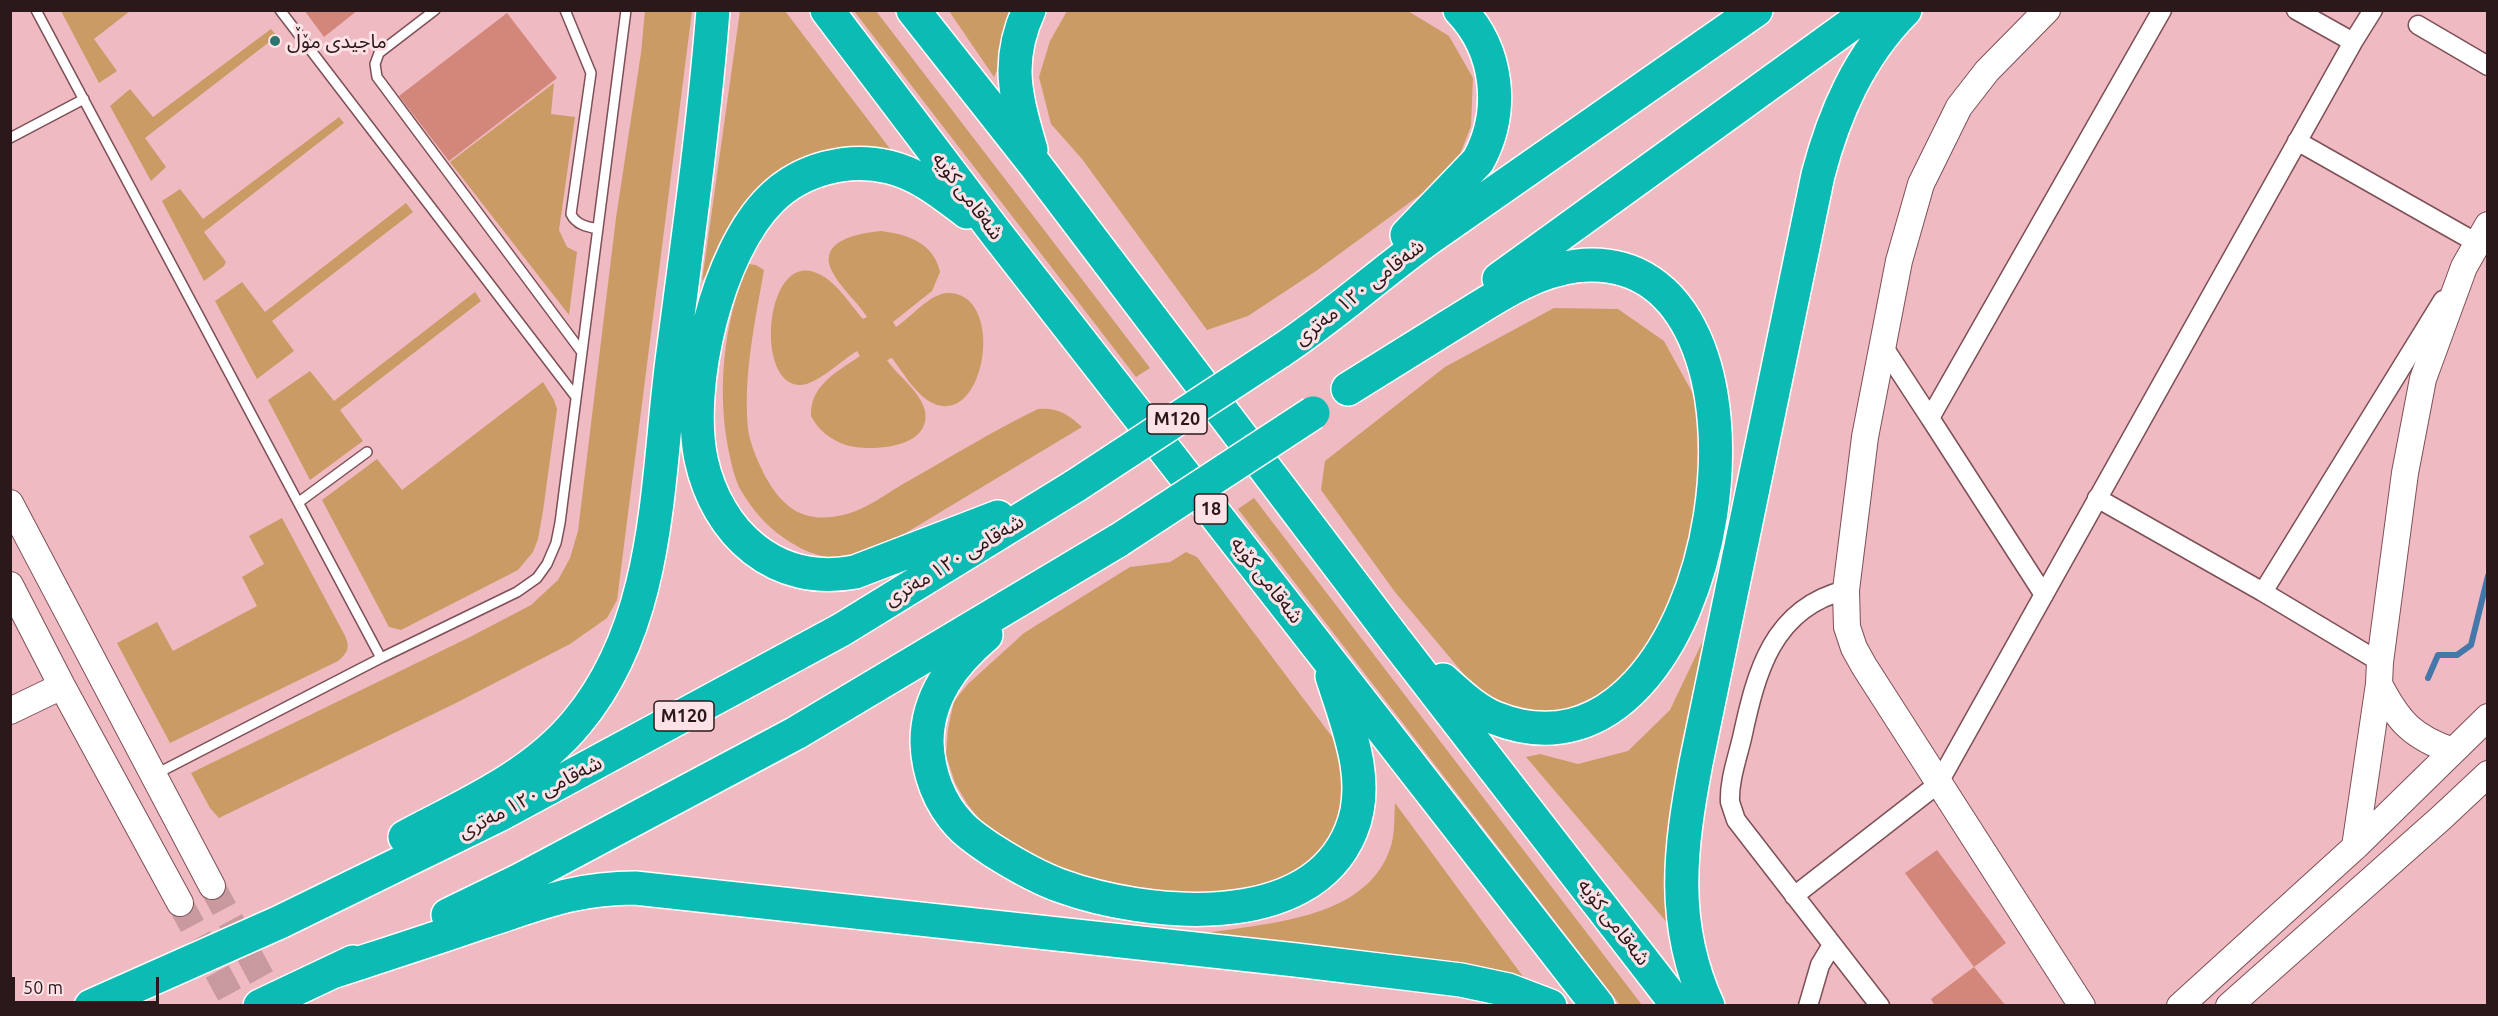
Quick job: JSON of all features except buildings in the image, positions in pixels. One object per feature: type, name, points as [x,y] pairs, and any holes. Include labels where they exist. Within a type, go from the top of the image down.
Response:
[{"type":"highway","points":[[280,922],[399,840],[504,784],[539,759],[577,723],[594,699],[632,627],[651,538],[704,104],[712,10]]},
{"type":"highway","name":"شەقامی کۆیە","points":[[827,10],[996,233],[1598,1005]]},
{"type":"highway","name":"شەقامی کۆیە","points":[[913,10],[1036,166],[1396,641],[1678,1005]]},
{"type":"highway","points":[[1029,10],[1016,47],[1015,92],[1036,166]]},
{"type":"highway","points":[[1308,333],[1454,189],[1478,161],[1485,148],[1495,114],[1493,78],[1483,46],[1460,10]]},
{"type":"highway","name":"شەقامی ١٢٠ مەتری","points":[[91,1005],[280,922],[499,815],[841,630],[1070,489],[1308,333],[1378,275],[1756,10]]},
{"type":"highway","points":[[260,1005],[520,880],[710,780],[796,733],[1106,548],[1348,389],[1871,10]]},
{"type":"highway","points":[[1708,1005],[1688,950],[1680,886],[1684,830],[1696,762],[1826,143],[1842,103],[1862,64],[1887,28],[1905,10]]},
{"type":"highway","points":[[996,233],[927,183],[888,166],[847,164],[826,168],[806,175],[772,198],[747,231],[714,304],[705,342],[698,421],[705,474],[717,506],[737,533],[751,547],[782,567],[818,576],[855,572],[901,552],[1070,489]]},
{"type":"highway","points":[[1348,389],[1520,283],[1556,270],[1589,265],[1634,274],[1660,290],[1671,301],[1685,319],[1695,340],[1710,398],[1715,447],[1715,487],[1712,516],[1698,574],[1672,636],[1646,672],[1614,704],[1591,717],[1565,725],[1529,727],[1511,723],[1478,709],[1396,641]]},
{"type":"highway","points":[[1106,548],[986,634],[959,660],[938,691],[927,731],[929,762],[938,792],[961,826],[1008,860],[1060,886],[1126,903],[1160,907],[1206,908],[1269,901],[1287,895],[1318,875],[1337,854],[1352,830],[1358,793],[1358,774],[1353,746],[1325,654]]},
{"type":"highway","points":[[334,971],[486,922],[540,901],[605,888],[635,888],[1461,980],[1508,990],[1550,1005]]},
{"type":"street","points":[[2047,10],[1987,71],[1959,107],[1926,175],[1899,261],[1865,437],[1846,590],[1847,627],[1854,648],[1938,784],[2082,1005]]},
{"type":"street","points":[[1930,418],[2162,10]]},
{"type":"street","points":[[2295,10],[2353,42]]},
{"type":"street","points":[[1794,896],[1938,784],[2297,141],[2373,10]]},
{"type":"street","points":[[2418,26],[2487,66]]},
{"type":"street","points":[[2263,592],[2464,267],[2482,234],[2297,141]]},
{"type":"street","points":[[2355,847],[2405,473],[2423,379],[2464,267]]},
{"type":"street","points":[[1883,346],[2044,595]]},
{"type":"street","points":[[2097,498],[2263,592],[2379,673],[2393,711],[2409,729],[2430,743],[2453,751]]},
{"type":"street","points":[[10,503],[212,886]]},
{"type":"street","points":[[10,585],[180,903]]},
{"type":"street","points":[[1846,590],[1808,604],[1786,626],[1774,643],[1754,685],[1731,787],[1730,802],[1736,820],[1880,1005]]},
{"type":"street","points":[[10,711],[62,686]]},
{"type":"street","points":[[2180,1005],[2355,847],[2487,717]]},
{"type":"street","points":[[2229,1005],[2441,818],[2487,774]]},
{"type":"street","points":[[1808,1005],[1821,964],[1832,945]]},
{"type":"lane","points":[[36,10],[381,658]]},
{"type":"lane","points":[[280,10],[576,397]]},
{"type":"lane","points":[[435,10],[379,53],[375,64],[377,77],[581,351]]},
{"type":"lane","points":[[565,10],[591,73],[571,214],[573,219],[585,226],[598,229]]},
{"type":"lane","points":[[154,775],[381,658],[517,592],[537,578],[548,564],[560,523],[626,10]]},
{"type":"lane","points":[[10,138],[84,99]]},
{"type":"lane","points":[[299,502],[367,452]]},
{"type":"shaded area","points":[[61,11],[130,11],[94,39],[117,71],[99,83]]},
{"type":"shaded area","points":[[645,11],[692,11],[617,600],[607,618],[570,644],[458,702],[219,818],[210,808],[191,773],[531,605],[558,580],[570,558],[578,531],[616,218],[641,53]]},
{"type":"shaded area","points":[[740,11],[785,11],[891,150],[859,148],[828,151],[798,162],[762,188],[734,216],[717,262],[702,281]]},
{"type":"shaded area","points":[[854,11],[876,11],[1150,368],[1136,377]]},
{"type":"shaded area","points":[[949,11],[1022,11],[994,77]]},
{"type":"shaded area","points":[[1067,11],[1408,11],[1449,36],[1473,78],[1471,126],[1457,162],[1424,192],[1316,271],[1248,316],[1207,330],[1082,159],[1051,124],[1039,77],[1050,41]]},
{"type":"shaded area","points":[[271,29],[277,36],[145,138],[166,167],[151,181],[110,106],[130,89],[153,117]]},
{"type":"shaded area","points":[[554,83],[551,114],[575,117],[559,230],[567,247],[577,252],[569,315],[450,162]]},
{"type":"shaded area","points":[[339,117],[344,123],[204,232],[226,262],[204,281],[162,201],[180,189],[203,219]]},
{"type":"shaded area","points":[[406,203],[413,212],[272,321],[294,351],[257,379],[215,301],[242,282],[265,312]]},
{"type":"shaded area","points":[[881,231],[910,238],[926,247],[937,262],[940,272],[932,291],[893,322],[896,327],[928,301],[943,294],[950,293],[968,300],[979,316],[983,338],[982,362],[975,383],[963,399],[947,406],[927,400],[912,386],[892,358],[887,360],[919,397],[925,411],[925,424],[919,433],[897,445],[856,447],[830,437],[817,426],[811,416],[812,405],[820,388],[826,380],[860,356],[857,351],[821,377],[799,385],[785,379],[776,364],[771,344],[772,322],[776,300],[785,283],[797,272],[814,272],[822,275],[841,292],[863,319],[867,317],[835,277],[829,260],[830,252],[835,245],[852,236]]},
{"type":"shaded area","points":[[748,264],[756,265],[764,270],[748,369],[749,435],[757,459],[772,488],[788,506],[798,512],[808,516],[832,517],[862,508],[1038,409],[1062,412],[1082,427],[884,544],[855,555],[842,557],[814,554],[800,548],[777,533],[754,509],[739,487],[730,457],[723,409],[724,359],[733,310]]},
{"type":"shaded area","points":[[475,292],[481,301],[340,410],[363,441],[310,480],[268,400],[310,371],[334,401]]},
{"type":"shaded area","points":[[1554,308],[1618,309],[1664,341],[1692,392],[1707,441],[1695,565],[1640,677],[1550,716],[1488,703],[1395,592],[1321,490],[1325,461],[1445,367]]},
{"type":"shaded area","points":[[543,382],[557,409],[543,511],[533,552],[518,570],[401,630],[389,627],[322,500],[377,459],[402,490]]},
{"type":"shaded area","points":[[1254,498],[1642,1005],[1620,1005],[1238,509]]},
{"type":"shaded area","points":[[282,518],[345,637],[348,644],[347,651],[338,661],[170,743],[117,643],[157,622],[173,651],[257,606],[242,577],[264,564],[249,536]]},
{"type":"shaded area","points":[[1186,552],[1197,557],[1342,750],[1350,797],[1331,836],[1304,869],[1264,886],[1227,892],[1141,896],[1074,877],[987,828],[968,805],[955,783],[946,755],[948,729],[954,701],[968,684],[1024,633],[1130,567],[1170,562]]},
{"type":"shaded area","points":[[1718,609],[1675,932],[1526,757],[1540,754],[1578,764],[1628,751],[1670,710]]},
{"type":"shaded area","points":[[1395,803],[1530,986],[1200,934],[1282,921],[1310,914],[1336,905],[1359,891],[1377,873],[1390,849],[1394,832]]},
{"type":"waterway","points":[[2428,678],[2438,655],[2457,655],[2471,645],[2488,576]]},
{"type":"tunnel","points":[[212,886],[277,1006]]},
{"type":"tunnel","points":[[180,903],[236,1006]]},
{"type":"place","name":"ماجیدی مۆڵ","points":[[275,41]]}]
